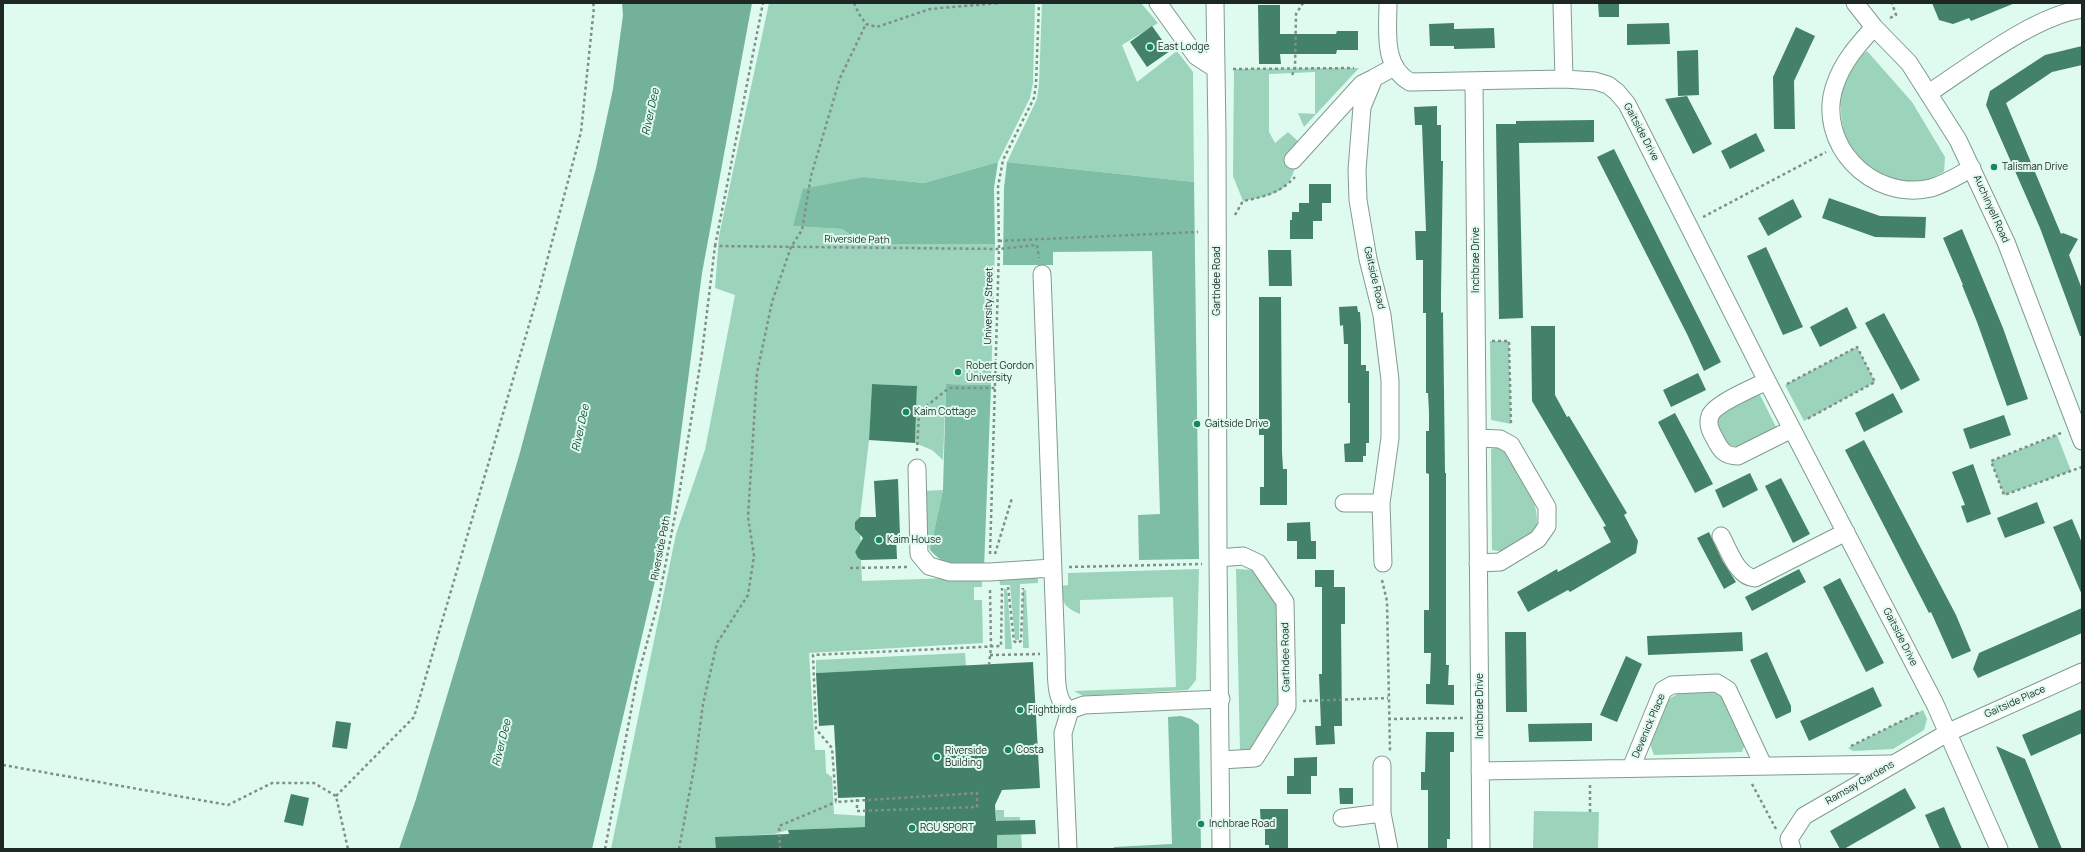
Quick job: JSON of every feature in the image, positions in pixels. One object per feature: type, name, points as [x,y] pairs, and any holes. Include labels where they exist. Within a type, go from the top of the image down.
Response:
[{"type":"street","points":[[1158,3],[1196,56],[1216,69]]},
{"type":"street","name":"Garthdee Road","points":[[1215,3],[1221,849]]},
{"type":"street","points":[[1295,168],[1362,84],[1394,67],[1389,54],[1388,3]]},
{"type":"street","points":[[1562,3],[1564,80]]},
{"type":"street","name":"Auchinyell Road","points":[[1855,3],[1874,27],[1909,63],[1929,92],[1958,140],[2006,242],[2079,434]]},
{"type":"street","points":[[1929,92],[2033,27],[2076,7]]},
{"type":"street","points":[[1874,27],[1847,58],[1835,85],[1831,119],[1839,146],[1848,161],[1862,174],[1883,184],[1894,187],[1917,189],[1931,188],[1972,168]]},
{"type":"street","name":"Gaitside Drive","points":[[1394,67],[1400,76],[1410,82],[1595,81],[1608,85],[1617,92],[1627,104],[1792,429],[1949,732],[1999,849]]},
{"type":"street","name":"Gaitside Road","points":[[1374,78],[1362,107],[1357,170],[1358,200],[1368,259],[1382,315],[1390,380],[1390,438],[1381,503],[1383,562]]},
{"type":"street","name":"Inchbrae Drive","points":[[1474,81],[1481,849]]},
{"type":"street","points":[[1042,274],[1052,568],[1059,696],[1063,705],[1070,710]]},
{"type":"street","points":[[1770,386],[1717,407],[1710,415],[1708,426],[1720,450],[1728,456],[1738,456],[1792,429]]},
{"type":"street","points":[[1477,438],[1500,439],[1511,445],[1547,507],[1547,526],[1538,539],[1500,562],[1478,563]]},
{"type":"street","points":[[917,468],[919,554],[929,566],[950,572],[990,572],[1052,568]]},
{"type":"street","points":[[1344,503],[1381,503]]},
{"type":"street","points":[[1721,536],[1741,572],[1748,577],[1755,578],[1846,532]]},
{"type":"street","name":"Garthdee Road","points":[[1218,558],[1244,556],[1258,563],[1285,602],[1287,701],[1287,707],[1255,758],[1221,760]]},
{"type":"street","name":"Gaitside Place","points":[[1949,732],[2082,672]]},
{"type":"street","name":"Devenick Place","points":[[1631,768],[1663,690],[1672,685],[1717,683],[1728,690],[1763,765]]},
{"type":"street","points":[[1070,710],[1084,705],[1221,699]]},
{"type":"street","points":[[1068,849],[1062,733],[1070,710]]},
{"type":"street","name":"Ramsay Gardens","points":[[1790,844],[1804,816],[1891,764],[1949,732]]},
{"type":"street","name":"Devenick Place","points":[[1480,771],[1891,764]]},
{"type":"street","points":[[1382,765],[1382,813],[1389,849]]},
{"type":"street","points":[[1342,818],[1382,813]]},
{"type":"path","points":[[336,796],[414,717],[539,291],[581,132],[594,7],[593,3]]},
{"type":"path","name":"Riverside Path","points":[[605,849],[637,679],[658,603],[679,495],[702,354],[715,246],[763,3]]},
{"type":"path","points":[[854,3],[866,24],[877,27],[930,9],[1000,3]]},
{"type":"path","name":"University Street","points":[[989,665],[991,647],[990,572],[999,249],[998,187],[1003,160],[1034,98],[1036,84],[1039,3]]},
{"type":"path","points":[[1292,75],[1295,69],[1296,14],[1302,3]]},
{"type":"path","points":[[679,849],[696,763],[703,704],[718,643],[748,595],[754,556],[748,517],[756,372],[772,302],[791,247],[802,230],[811,176],[840,78],[866,24]]},
{"type":"path","points":[[1216,69],[1359,68],[1374,78]]},
{"type":"path","points":[[1688,224],[1839,146]]},
{"type":"path","points":[[1232,220],[1243,201],[1272,194],[1283,189],[1295,168]]},
{"type":"path","points":[[999,241],[1198,232]]},
{"type":"path","name":"Riverside Path","points":[[715,246],[999,249],[1038,245]]},
{"type":"path","points":[[1476,342],[1509,341],[1511,445]]},
{"type":"path","points":[[1770,386],[1857,347],[1875,382],[1792,429]]},
{"type":"path","points":[[917,468],[919,412],[949,388],[995,388]]},
{"type":"path","points":[[2079,434],[1991,461],[2004,495],[2082,467]]},
{"type":"path","points":[[990,572],[1012,498]]},
{"type":"path","points":[[1052,568],[1201,564],[1218,558]]},
{"type":"path","points":[[1382,765],[1390,764],[1387,601],[1380,568],[1383,562]]},
{"type":"path","points":[[850,568],[929,566]]},
{"type":"path","points":[[836,802],[832,748],[816,729],[813,655],[1001,646],[1002,587],[1008,587],[1014,641],[1017,643],[1021,641],[1022,588],[1029,588]]},
{"type":"path","points":[[990,655],[1043,654]]},
{"type":"path","points":[[1287,701],[1388,698]]},
{"type":"path","points":[[1842,765],[1848,748],[1935,704]]},
{"type":"path","points":[[1388,719],[1480,718]]},
{"type":"path","points":[[3,765],[228,805],[272,783],[314,783],[336,796],[348,849]]},
{"type":"path","points":[[1743,766],[1778,834],[1790,844]]},
{"type":"path","points":[[1590,812],[1591,769]]},
{"type":"path","points":[[780,849],[779,826],[836,802],[857,799],[977,793],[977,807],[858,811],[857,799]]},
{"type":"shaded area","points":[[769,3],[1035,3],[1033,83],[1030,98],[998,162],[924,183],[864,177],[793,226],[842,229],[864,244],[995,244],[991,385],[946,384],[943,460],[932,450],[915,443],[917,386],[872,384],[869,440],[860,517],[855,526],[860,533],[861,544],[855,552],[861,560],[862,581],[982,577],[982,587],[974,587],[974,600],[982,600],[983,643],[809,653],[815,750],[825,750],[826,773],[832,777],[834,814],[865,816],[865,827],[788,830],[774,834],[725,837],[725,849],[611,849],[676,534],[705,450],[735,295],[715,288],[719,236]]},
{"type":"shaded area","points":[[1042,3],[1141,3],[1158,23],[1122,45],[1137,82],[1177,51],[1193,72],[1194,182],[1007,162],[1037,99],[1039,84]]},
{"type":"shaded area","points":[[1867,51],[1912,102],[1945,157],[1944,172],[1921,182],[1903,183],[1888,180],[1874,174],[1862,165],[1853,153],[1846,139],[1842,123],[1842,95],[1845,78],[1850,68],[1855,61]]},
{"type":"shaded area","points":[[1359,68],[1304,127],[1298,113],[1315,114],[1315,72],[1269,74],[1269,132],[1275,143],[1288,132],[1299,142],[1297,157],[1291,178],[1279,191],[1270,195],[1243,201],[1233,176],[1234,69]]},
{"type":"shaded area","points":[[998,162],[994,188],[995,244],[864,244],[842,229],[793,226],[803,189],[864,177],[924,183]]},
{"type":"shaded area","points":[[1007,162],[1194,182],[1199,559],[1139,560],[1138,515],[1160,514],[1152,251],[1053,252],[1053,265],[1003,265],[1004,188]]},
{"type":"shaded area","points":[[1490,341],[1509,341],[1511,424],[1491,420]]},
{"type":"shaded area","points":[[1857,347],[1875,382],[1804,421],[1785,385]]},
{"type":"shaded area","points":[[946,384],[991,385],[984,568],[968,568],[948,564],[930,550],[943,490]]},
{"type":"shaded area","points":[[1759,393],[1777,429],[1737,447],[1726,444],[1717,422],[1721,411]]},
{"type":"shaded area","points":[[2057,435],[2071,471],[2004,495],[1991,461]]},
{"type":"shaded area","points":[[1500,447],[1506,451],[1529,490],[1536,511],[1537,522],[1536,534],[1505,552],[1492,550],[1491,449]]},
{"type":"shaded area","points":[[943,490],[930,550],[924,532],[923,491]]},
{"type":"shaded area","points":[[1199,569],[1196,680],[1188,690],[1083,696],[1074,691],[1176,687],[1173,597],[1080,600],[1080,614],[1067,607],[1062,597],[1061,586],[1068,585],[1068,573]]},
{"type":"shaded area","points":[[1236,569],[1253,570],[1280,605],[1278,708],[1253,749],[1240,750]]},
{"type":"shaded area","points":[[1038,575],[1038,583],[1020,584],[1019,640],[1015,640],[1010,585],[1000,585],[999,576]]},
{"type":"shaded area","points":[[1004,589],[1007,589],[1012,649],[1005,649]]},
{"type":"shaded area","points":[[1023,590],[1026,590],[1029,648],[1023,648]]},
{"type":"shaded area","points":[[965,653],[966,666],[816,673],[816,660]]},
{"type":"shaded area","points":[[1717,692],[1726,699],[1746,741],[1742,752],[1654,755],[1650,744],[1669,699],[1679,693]]},
{"type":"shaded area","points":[[1923,710],[1927,719],[1924,730],[1893,749],[1853,751],[1848,748]]},
{"type":"shaded area","points":[[1181,716],[1191,719],[1199,725],[1201,849],[1114,849],[1114,847],[1172,844],[1168,717]]},
{"type":"shaded area","points":[[996,810],[1004,810],[1004,817],[1020,817],[1022,849],[997,849]]},
{"type":"shaded area","points":[[1534,811],[1599,812],[1598,849],[1533,849]]},
{"type":"water","name":"River Dee","points":[[622,3],[752,3],[702,273],[670,517],[592,849],[399,849],[416,799],[519,456],[596,168],[613,89],[623,15]]},
{"type":"building","points":[[1598,3],[1619,3],[1619,17],[1599,17]]},
{"type":"building","points":[[1932,3],[2015,3],[1971,21],[1969,18],[1953,24],[1939,20]]},
{"type":"building","points":[[1258,5],[1280,5],[1280,34],[1336,34],[1337,31],[1358,31],[1358,50],[1337,50],[1336,54],[1280,54],[1281,64],[1259,64]]},
{"type":"building","points":[[1454,23],[1454,29],[1494,28],[1495,48],[1454,49],[1454,46],[1430,46],[1429,24]]},
{"type":"building","points":[[1669,23],[1670,44],[1627,45],[1627,24]]},
{"type":"building","name":"East Lodge","points":[[1152,26],[1170,51],[1147,67],[1130,42]]},
{"type":"building","points":[[1796,27],[1815,36],[1794,81],[1795,129],[1774,129],[1773,77]]},
{"type":"building","points":[[2082,46],[2082,65],[2052,72],[2006,103],[2061,234],[2063,233],[2078,239],[2069,255],[2082,289],[2082,336],[2080,336],[2040,228],[1986,105],[1990,91],[2045,55]]},
{"type":"building","points":[[1698,50],[1699,95],[1678,96],[1677,51]]},
{"type":"building","points":[[1687,96],[1712,144],[1693,154],[1665,99]]},
{"type":"building","points":[[1437,106],[1437,125],[1441,125],[1441,161],[1443,161],[1441,313],[1443,312],[1446,473],[1446,665],[1449,665],[1448,685],[1454,685],[1454,705],[1426,704],[1426,684],[1430,684],[1431,653],[1424,653],[1424,610],[1429,610],[1429,474],[1426,473],[1426,431],[1429,431],[1429,412],[1428,393],[1426,393],[1426,313],[1423,313],[1423,260],[1416,260],[1415,231],[1426,231],[1422,125],[1415,125],[1414,107]]},
{"type":"building","points":[[1594,120],[1594,142],[1519,143],[1523,318],[1499,319],[1496,124],[1516,124],[1516,121]]},
{"type":"building","points":[[1756,133],[1765,151],[1730,169],[1721,151]]},
{"type":"building","points":[[1614,149],[1721,362],[1704,371],[1687,334],[1597,157]]},
{"type":"building","points":[[1309,184],[1331,184],[1331,203],[1322,203],[1322,221],[1313,221],[1313,239],[1290,239],[1290,220],[1292,220],[1292,212],[1299,212],[1299,203],[1309,203]]},
{"type":"building","points":[[1829,198],[1880,216],[1926,217],[1925,238],[1875,237],[1822,218]]},
{"type":"building","points":[[1793,199],[1802,217],[1768,236],[1758,218]]},
{"type":"building","points":[[1962,229],[2003,328],[2028,399],[2007,406],[1963,285],[1943,238]]},
{"type":"building","points":[[1766,247],[1803,327],[1783,335],[1747,256]]},
{"type":"building","points":[[1268,250],[1291,250],[1292,286],[1269,286]]},
{"type":"building","points":[[1259,297],[1281,297],[1282,452],[1283,469],[1287,469],[1287,505],[1260,505],[1260,487],[1264,487],[1264,435],[1259,435]]},
{"type":"building","points":[[1357,306],[1358,312],[1360,312],[1361,325],[1361,365],[1366,365],[1366,371],[1369,371],[1369,443],[1366,443],[1366,456],[1363,456],[1363,462],[1345,462],[1344,444],[1350,443],[1348,344],[1344,344],[1343,325],[1340,326],[1339,307]]},
{"type":"building","points":[[1847,307],[1857,328],[1820,347],[1810,327]]},
{"type":"building","points":[[1884,313],[1920,380],[1901,390],[1865,323]]},
{"type":"building","points":[[1531,326],[1555,326],[1555,395],[1567,417],[1569,416],[1627,513],[1624,515],[1638,541],[1636,553],[1570,592],[1568,590],[1528,612],[1517,592],[1557,569],[1558,572],[1611,542],[1603,527],[1606,526],[1532,401]]},
{"type":"building","points":[[1698,373],[1706,390],[1671,407],[1663,390]]},
{"type":"building","name":"Kaim Cottage","points":[[872,384],[917,386],[915,443],[869,440]]},
{"type":"building","points":[[1893,393],[1903,412],[1864,432],[1855,413]]},
{"type":"building","points":[[1675,413],[1713,484],[1695,493],[1658,422]]},
{"type":"building","points":[[2004,415],[2011,435],[1970,449],[1963,429]]},
{"type":"building","points":[[1864,440],[1956,615],[1971,651],[1952,659],[1931,612],[1929,613],[1845,450]]},
{"type":"building","points":[[1973,464],[1991,514],[1967,523],[1961,506],[1965,505],[1952,472]]},
{"type":"building","points":[[1750,473],[1758,490],[1723,508],[1715,490]]},
{"type":"building","points":[[1781,478],[1810,534],[1793,543],[1765,486]]},
{"type":"building","name":"Kaim House","points":[[898,479],[900,536],[896,536],[897,559],[861,560],[855,552],[863,538],[855,529],[855,522],[860,517],[876,517],[874,481]]},
{"type":"building","points":[[2037,502],[2045,523],[2005,538],[1997,518]]},
{"type":"building","points":[[2072,519],[2082,543],[2082,595],[2053,527]]},
{"type":"building","points":[[1310,522],[1311,541],[1316,541],[1316,559],[1297,559],[1297,541],[1287,541],[1287,523]]},
{"type":"building","points":[[1709,532],[1722,560],[1736,582],[1724,589],[1697,538]]},
{"type":"building","points":[[1799,569],[1806,582],[1752,611],[1745,597]]},
{"type":"building","points":[[1315,570],[1334,570],[1334,587],[1315,587]]},
{"type":"building","points":[[1840,578],[1884,663],[1866,672],[1823,587]]},
{"type":"building","points":[[1322,587],[1345,587],[1345,624],[1341,624],[1342,726],[1334,726],[1335,744],[1316,745],[1315,726],[1321,726],[1319,674],[1322,674]]},
{"type":"building","points":[[2082,608],[2082,633],[1978,678],[1973,669],[1979,653]]},
{"type":"building","points":[[1505,632],[1526,632],[1527,712],[1506,712]]},
{"type":"building","points":[[1742,632],[1743,651],[1648,655],[1647,636]]},
{"type":"building","points":[[1767,652],[1791,706],[1791,712],[1776,719],[1750,660]]},
{"type":"building","points":[[1626,656],[1642,664],[1617,722],[1600,715]]},
{"type":"building","name":"Riverside Building","points":[[1033,662],[1040,788],[1002,790],[995,805],[996,821],[1035,820],[1036,834],[997,835],[997,849],[716,849],[715,837],[789,834],[788,830],[865,827],[865,797],[838,798],[834,725],[819,726],[816,673]]},
{"type":"building","points":[[1873,687],[1882,706],[1809,741],[1800,721]]},
{"type":"building","points":[[2082,709],[2082,733],[2031,756],[2022,735]]},
{"type":"building","points":[[336,721],[351,723],[347,749],[332,747]]},
{"type":"building","points":[[1592,723],[1592,741],[1529,742],[1528,724]]},
{"type":"building","points":[[1426,732],[1454,732],[1454,752],[1450,752],[1450,839],[1447,839],[1447,849],[1428,849],[1428,790],[1421,790],[1421,772],[1425,772]]},
{"type":"building","points":[[1996,746],[2025,759],[2062,849],[2039,849]]},
{"type":"building","points":[[1317,757],[1317,776],[1311,776],[1311,794],[1287,794],[1287,776],[1294,776],[1294,758]]},
{"type":"building","points":[[1339,788],[1353,788],[1353,804],[1340,804]]},
{"type":"building","points":[[1905,788],[1916,808],[1844,849],[1840,849],[1830,831]]},
{"type":"building","points":[[291,794],[309,798],[303,826],[284,822]]},
{"type":"building","points":[[1944,807],[1962,849],[1940,849],[1925,815]]},
{"type":"building","points":[[1260,809],[1288,809],[1288,849],[1269,849],[1269,845],[1265,845],[1265,828],[1261,828]]},
{"type":"place","name":"East Lodge","points":[[1150,47]]},
{"type":"place","name":"Talisman Drive","points":[[1994,167]]},
{"type":"place","name":"Robert Gordon University","points":[[958,372]]},
{"type":"place","name":"Kaim Cottage","points":[[906,412]]},
{"type":"place","name":"Gaitside Drive","points":[[1197,424]]},
{"type":"place","name":"Kaim House","points":[[879,540]]},
{"type":"place","name":"Flightbirds","points":[[1020,710]]},
{"type":"place","name":"Costa","points":[[1008,750]]},
{"type":"place","name":"Riverside Building","points":[[937,757]]},
{"type":"place","name":"Inchbrae Road","points":[[1201,824]]},
{"type":"place","name":"RGU SPORT","points":[[912,828]]}]
